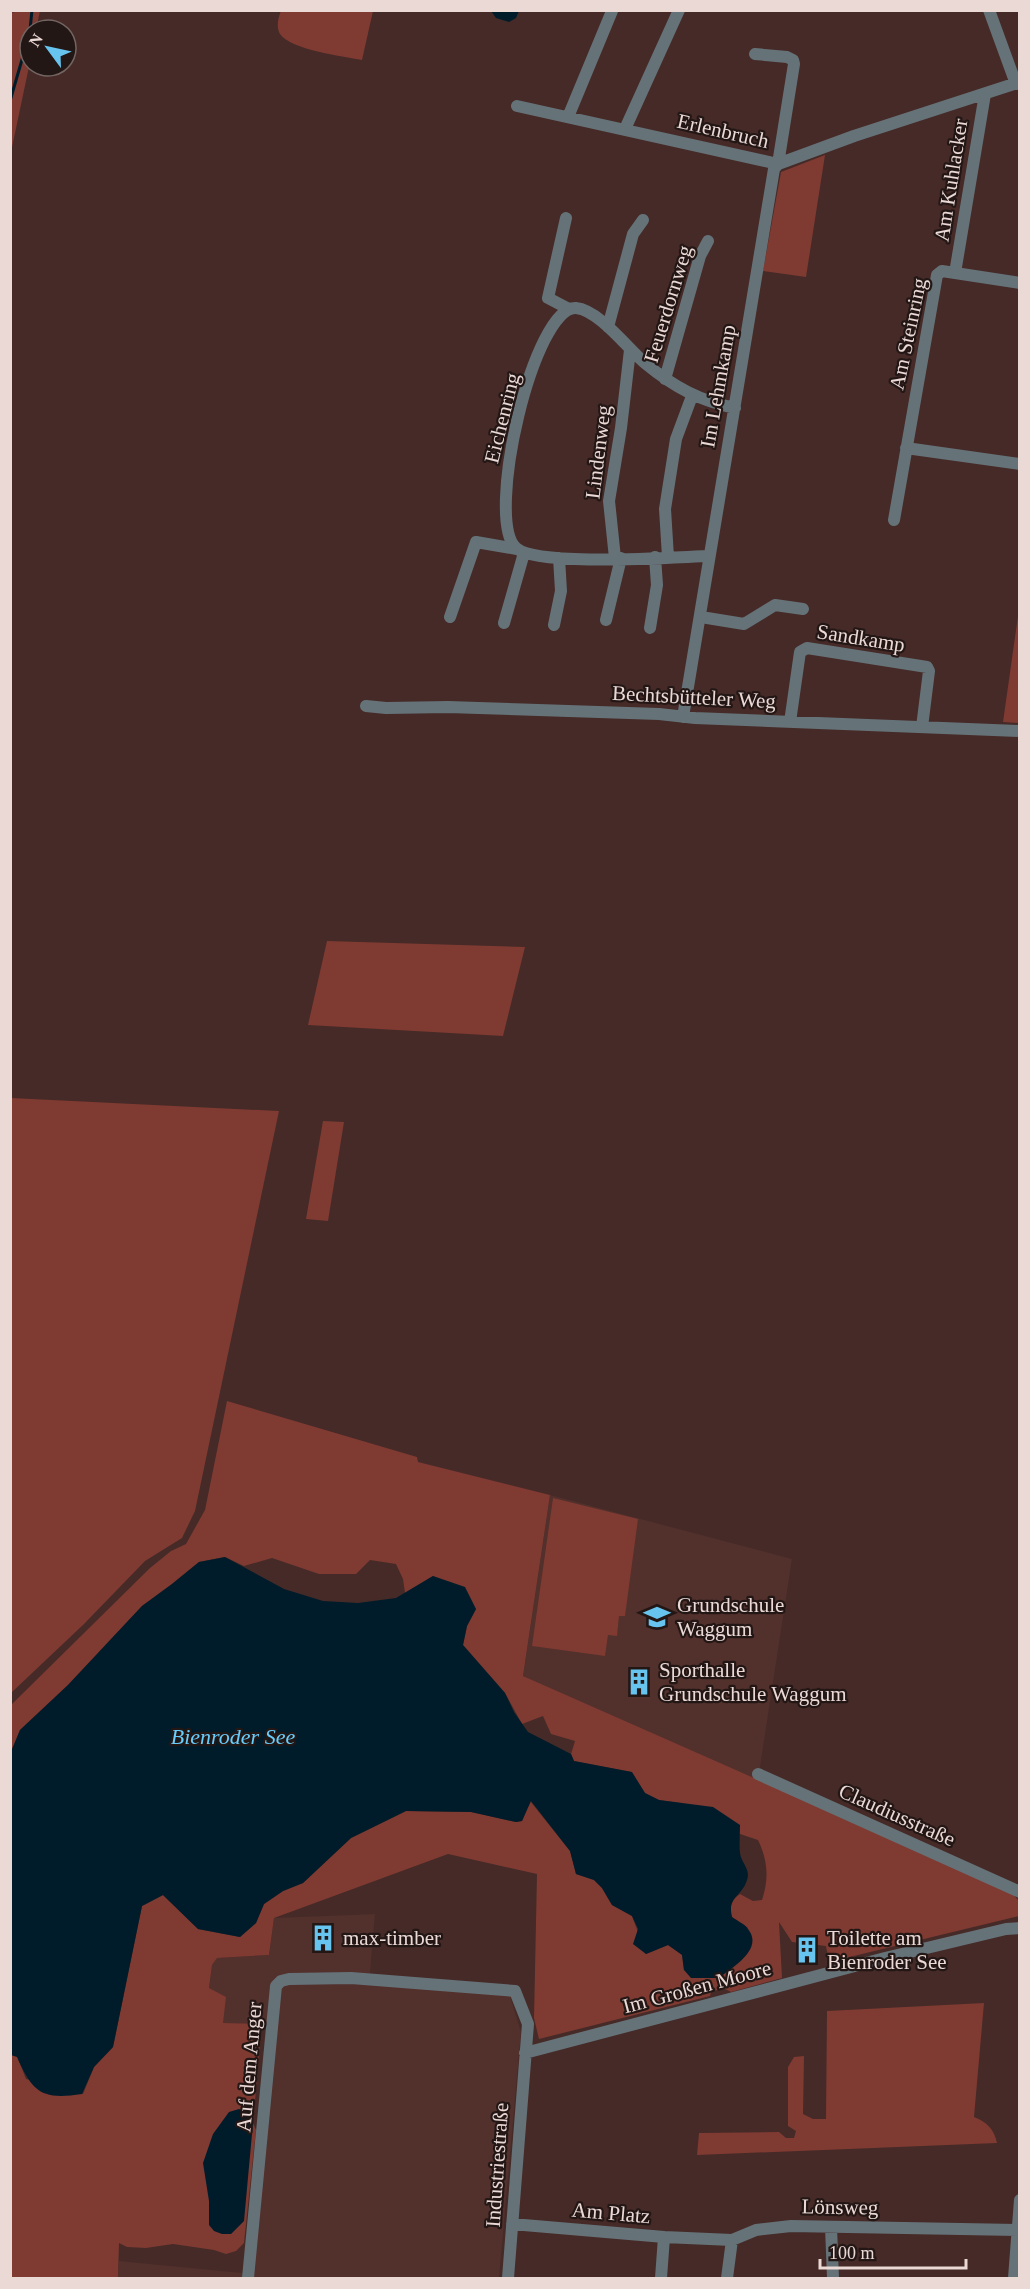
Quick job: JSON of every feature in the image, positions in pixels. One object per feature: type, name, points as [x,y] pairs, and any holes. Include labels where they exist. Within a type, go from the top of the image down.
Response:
[{"type":"street","points":[[625,129],[679,10]]},
{"type":"street","points":[[988,10],[1018,83]]},
{"type":"street","points":[[568,117],[612,11]]},
{"type":"street","name":"Im Lehmkamp","points":[[683,717],[774,169],[778,164],[794,64],[793,60],[787,57],[755,54]]},
{"type":"street","name":"Erlenbruch","points":[[517,106],[778,164],[854,136],[1018,83]]},
{"type":"street","name":"Am Kuhlacker","points":[[955,273],[985,94]]},
{"type":"street","points":[[566,218],[548,298],[569,309],[576,308],[591,313],[665,379],[692,396],[735,408]]},
{"type":"street","points":[[608,327],[633,234],[643,220]]},
{"type":"street","name":"Feuerdornweg","points":[[665,379],[700,256],[708,241]]},
{"type":"street","name":"Am Steinring","points":[[894,520],[935,281],[942,271],[1020,283]]},
{"type":"street","name":"Eichenring","points":[[520,551],[508,536],[505,510],[507,478],[516,428],[542,344],[558,317],[569,309]]},
{"type":"street","name":"Lindenweg","points":[[606,620],[618,558],[609,501],[621,428],[630,350]]},
{"type":"street","points":[[668,557],[665,509],[676,439],[692,396]]},
{"type":"street","points":[[906,448],[1020,464]]},
{"type":"street","points":[[450,617],[476,542],[559,558],[709,556]]},
{"type":"street","points":[[504,623],[520,551]]},
{"type":"street","points":[[650,628],[657,585],[655,557]]},
{"type":"street","points":[[555,625],[561,591],[559,558]]},
{"type":"street","points":[[701,617],[744,624],[775,605],[802,609]]},
{"type":"street","name":"Sandkamp","points":[[790,722],[800,652],[807,648],[927,668],[929,671],[922,727]]},
{"type":"street","name":"Bechtsbütteler Weg","points":[[366,706],[659,714],[790,722],[1020,730]]},
{"type":"street","name":"Claudiusstraße","points":[[758,1774],[1020,1892]]},
{"type":"street","name":"Im Großen Moore","points":[[525,2054],[885,1958],[1006,1929],[1020,1928]]},
{"type":"street","name":"Auf dem Anger","points":[[248,2278],[268,2089],[274,1995],[276,1986],[281,1981],[351,1978],[515,1991],[528,2024],[525,2054]]},
{"type":"street","name":"Industriestraße","points":[[508,2278],[525,2054]]},
{"type":"street","points":[[1014,2278],[1020,2200]]},
{"type":"street","name":"Am Platz","points":[[512,2224],[664,2237],[661,2278]]},
{"type":"street","name":"Lönsweg","points":[[664,2237],[732,2240],[756,2230],[773,2228],[1017,2230]]},
{"type":"street","points":[[831,2228],[833,2278]]},
{"type":"street","points":[[727,2278],[732,2240]]},
{"type":"shaded area","points":[[11,10],[40,11],[39,18],[18,18],[18,78],[27,78],[11,152]]},
{"type":"shaded area","points":[[281,11],[373,11],[362,60],[318,52],[286,40],[278,28]]},
{"type":"shaded area","points":[[825,155],[806,277],[763,271],[781,172]]},
{"type":"shaded area","points":[[1019,609],[1019,723],[1003,722]]},
{"type":"shaded area","points":[[327,941],[525,947],[503,1036],[308,1025]]},
{"type":"shaded area","points":[[11,1098],[279,1111],[195,1511],[182,1538],[145,1561],[84,1624],[11,1693]]},
{"type":"shaded area","points":[[323,1121],[344,1122],[328,1221],[306,1219]]},
{"type":"shaded area","points":[[227,1401],[417,1457],[418,1462],[550,1495],[523,1676],[1010,1891],[1019,1901],[1019,1916],[829,1962],[826,1946],[792,1942],[779,1922],[782,1978],[731,1992],[723,1988],[711,1992],[710,1996],[539,2039],[534,2018],[537,1874],[448,1854],[274,1918],[269,1955],[217,1958],[212,1965],[209,1988],[226,1997],[223,2023],[262,2024],[253,2123],[256,2130],[244,2243],[236,2251],[226,2254],[173,2244],[146,2248],[127,2247],[119,2243],[118,2278],[11,2278],[11,2055],[17,2056],[26,2079],[83,2094],[94,2067],[113,2047],[142,1906],[163,1895],[198,1929],[240,1937],[256,1923],[264,1904],[283,1891],[303,1883],[351,1838],[406,1811],[471,1812],[516,1822],[522,1821],[530,1801],[570,1851],[576,1874],[594,1880],[602,1888],[612,1905],[632,1916],[646,1954],[668,1945],[682,1954],[684,1970],[748,1928],[732,1917],[733,1901],[740,1894],[753,1901],[762,1900],[764,1892],[766,1863],[758,1840],[740,1834],[680,1803],[659,1800],[645,1793],[631,1772],[574,1761],[571,1754],[575,1741],[551,1734],[543,1716],[522,1724],[505,1693],[463,1645],[467,1626],[476,1609],[433,1576],[405,1593],[403,1579],[396,1564],[370,1560],[356,1574],[319,1574],[272,1558],[244,1566],[225,1557],[199,1562],[142,1606],[68,1685],[20,1730],[11,1754],[11,1705],[150,1568],[171,1551],[186,1544],[205,1510]]},
{"type":"shaded area","name":"Grundschule Waggum","points":[[550,1495],[792,1559],[758,1780],[523,1676]]},
{"type":"shaded area","points":[[553,1498],[638,1519],[625,1616],[619,1616],[617,1636],[608,1635],[605,1656],[532,1646]]},
{"type":"shaded area","points":[[375,1914],[369,1984],[510,1996],[521,2032],[499,2278],[118,2278],[119,2261],[253,2274],[276,2025],[222,2023],[209,1989],[212,1965],[216,1958],[269,1955],[274,1918]]},
{"type":"shaded area","points":[[984,2003],[974,2117],[989,2127],[997,2143],[697,2155],[699,2133],[779,2132],[786,2138],[794,2138],[796,2131],[788,2126],[788,2067],[794,2057],[804,2056],[803,2114],[813,2119],[826,2119],[827,2011]]},
{"type":"water","points":[[491,11],[519,11],[516,18],[509,22],[496,18]]},
{"type":"water","name":"Bienroder See","points":[[225,1557],[284,1589],[323,1601],[358,1603],[396,1598],[433,1576],[465,1587],[476,1609],[467,1626],[463,1645],[505,1693],[514,1712],[528,1732],[571,1754],[574,1761],[632,1772],[645,1793],[659,1800],[713,1807],[740,1825],[740,1853],[748,1876],[745,1886],[733,1901],[731,1910],[732,1917],[747,1927],[752,1936],[750,1950],[745,1957],[719,1978],[691,1978],[684,1970],[682,1955],[668,1945],[646,1954],[633,1944],[638,1929],[632,1916],[612,1905],[602,1888],[594,1880],[576,1874],[570,1851],[531,1801],[522,1821],[516,1822],[471,1812],[406,1811],[351,1838],[303,1883],[283,1891],[264,1904],[256,1923],[240,1937],[198,1929],[163,1895],[142,1906],[113,2047],[94,2067],[82,2094],[57,2096],[40,2091],[28,2079],[17,2057],[11,2055],[12,1749],[20,1730],[68,1685],[142,1606],[199,1562]]},
{"type":"water","points":[[239,2109],[250,2114],[253,2123],[244,2221],[231,2234],[222,2234],[214,2231],[209,2225],[209,2201],[203,2163],[213,2134],[229,2112]]},
{"type":"waterway","points":[[10,11],[20,10]]},
{"type":"waterway","points":[[31,18],[32,10]]},
{"type":"waterway","points":[[10,101],[18,73]]},
{"type":"place","name":"Grundschule Waggum","points":[[657,1617]]},
{"type":"place","name":"Sporthalle Grundschule Waggum","points":[[639,1682]]},
{"type":"place","name":"max-timber","points":[[323,1938]]},
{"type":"place","name":"Toilette am Bienroder See","points":[[807,1950]]}]
